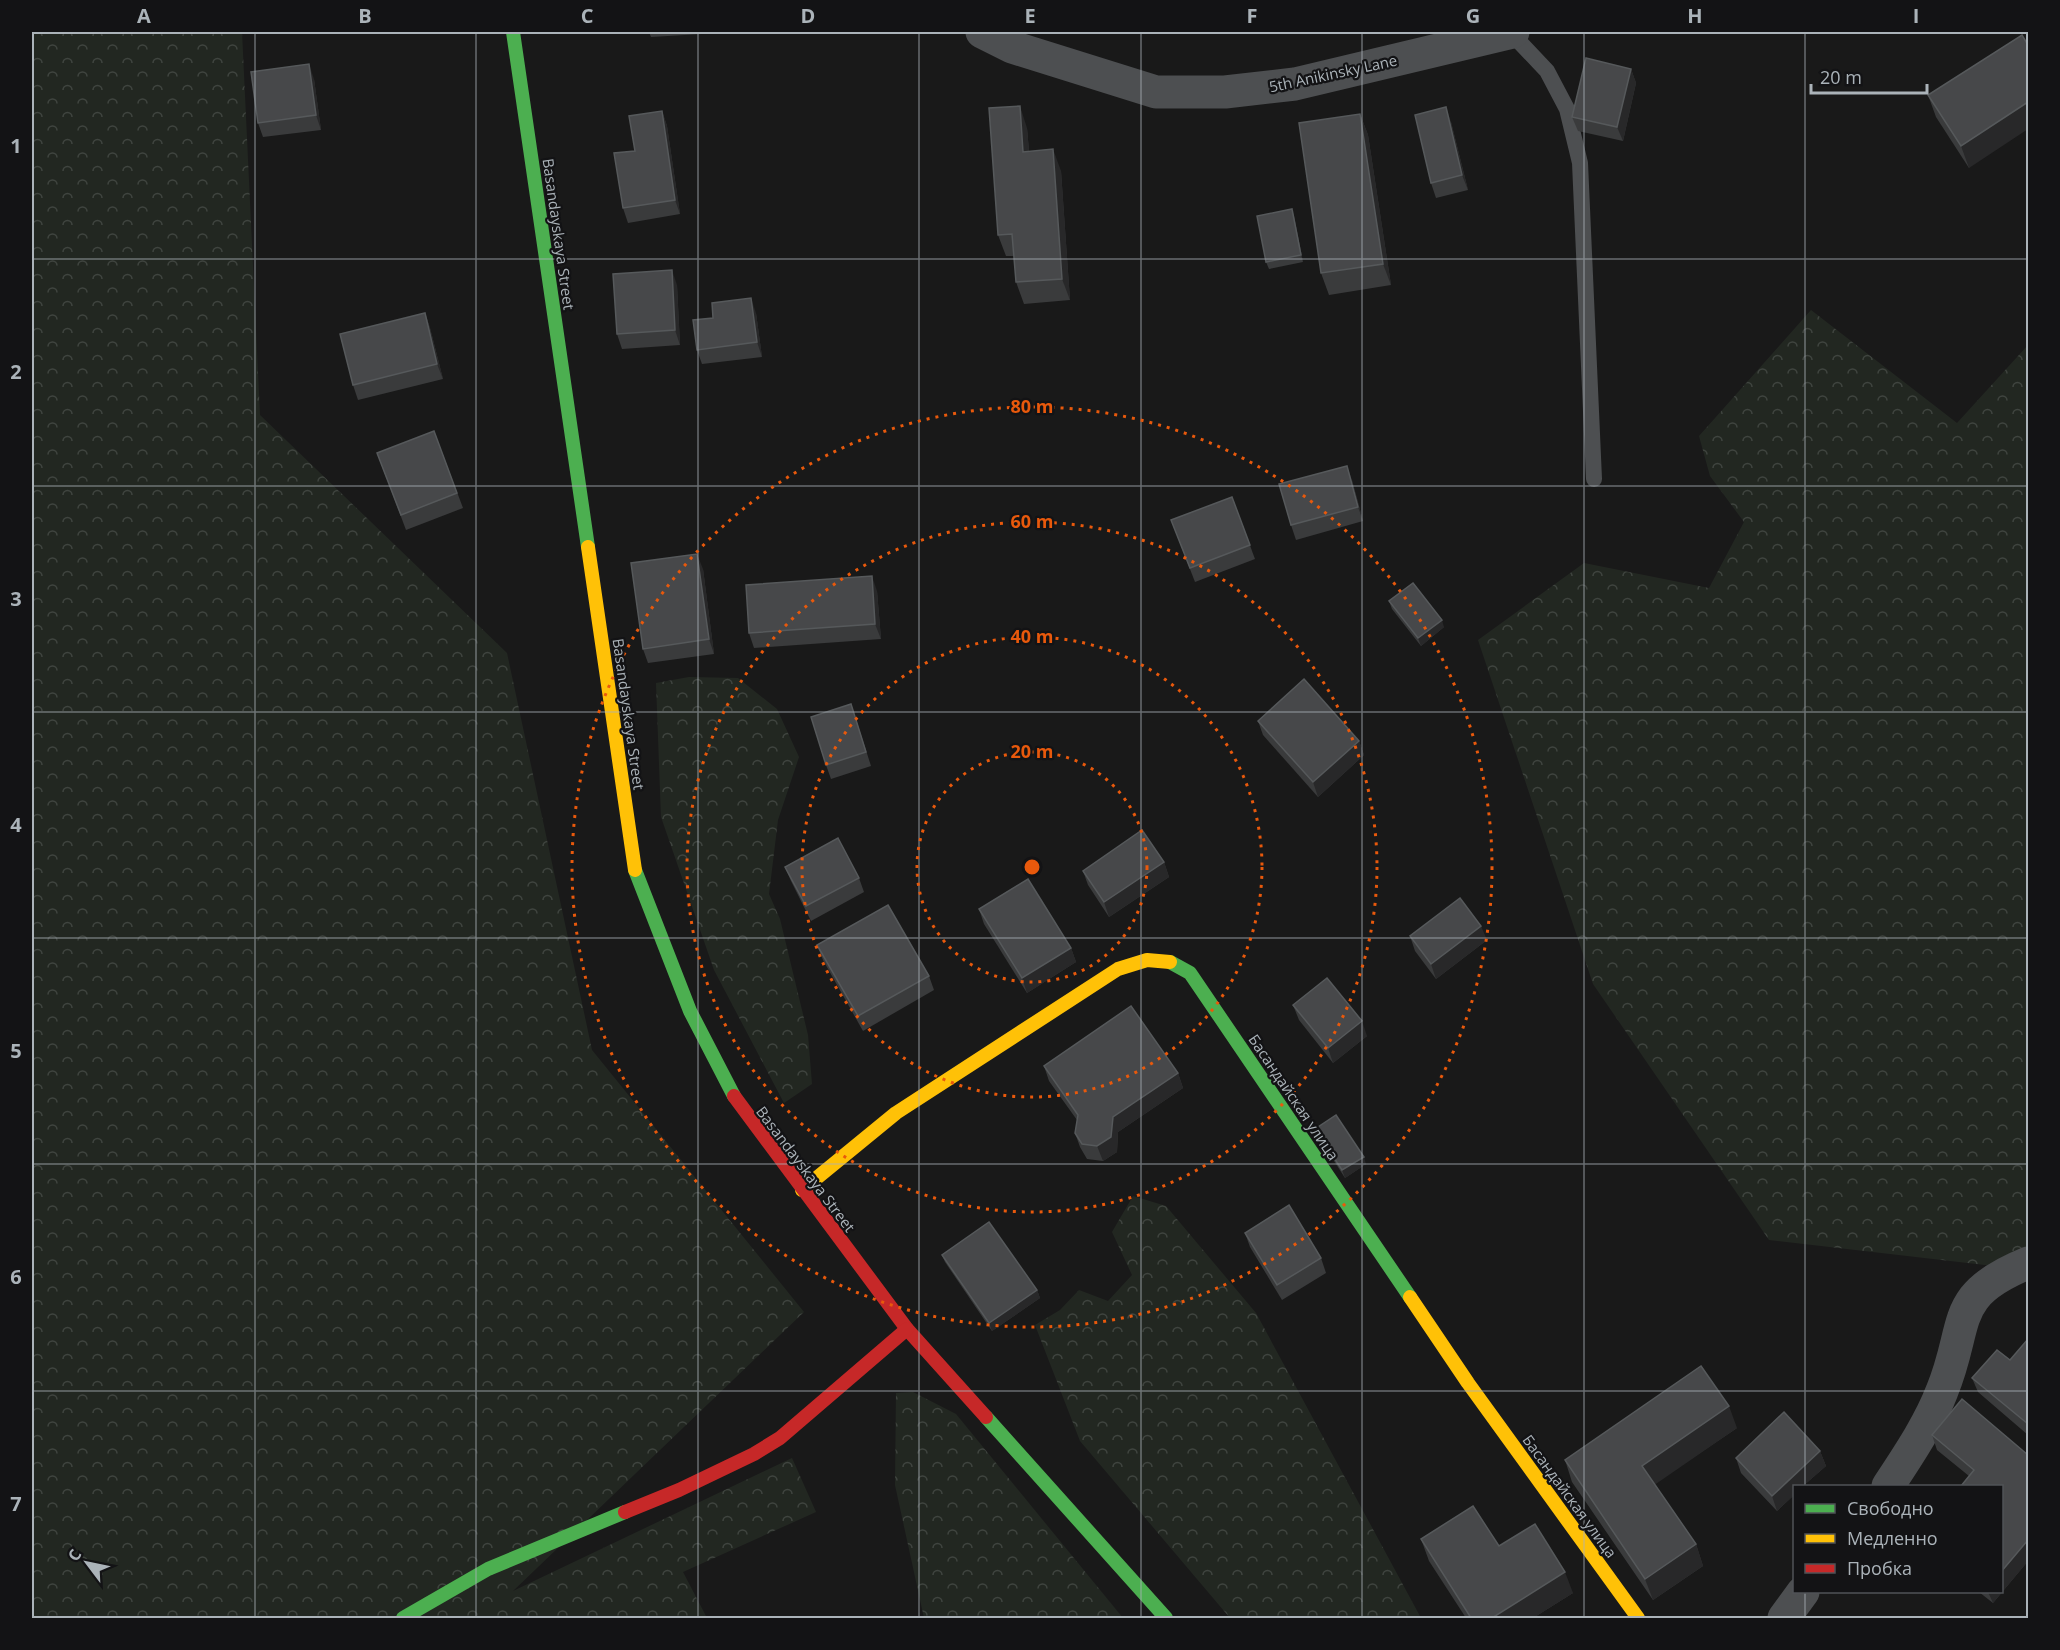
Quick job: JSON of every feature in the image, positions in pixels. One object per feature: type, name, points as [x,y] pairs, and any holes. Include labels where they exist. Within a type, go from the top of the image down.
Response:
[{"type":"street","name":"Basandayskaya Street","points":[[513,32],[636,878],[690,1011],[738,1105],[907,1329],[1166,1618]]},
{"type":"street","name":"5th Anikinsky Lane","points":[[982,32],[1012,47],[1156,92],[1225,92],[1295,84],[1512,32]]},
{"type":"street","name":"Басандайская улица","points":[[802,1190],[896,1113],[1118,969],[1148,958],[1170,960],[1190,973],[1468,1383],[1638,1618]]},
{"type":"street","points":[[1888,1485],[1908,1455],[1942,1391],[1964,1313],[1983,1287],[2004,1273],[2028,1263]]},
{"type":"street","points":[[403,1618],[488,1569],[680,1490],[754,1454],[780,1438],[907,1329]]},
{"type":"street","points":[[1784,1618],[1802,1593]]},
{"type":"lane","points":[[1512,32],[1547,71],[1562,99],[1567,109],[1580,163],[1594,479]]},
{"type":"green space","points":[[32,32],[242,32],[260,415],[507,653],[592,1050],[804,1312],[513,1591],[792,1458],[816,1512],[683,1572],[707,1618],[32,1618]]},
{"type":"green space","points":[[1811,310],[1957,423],[2028,345],[2028,1270],[1769,1240],[1593,984],[1478,640],[1584,563],[1709,588],[1744,522],[1710,476],[1699,436]]},
{"type":"green space","points":[[689,677],[738,678],[777,709],[799,757],[778,820],[769,894],[780,919],[808,1035],[812,1084],[784,1103],[714,970],[661,817],[656,683]]},
{"type":"green space","points":[[1133,1196],[1166,1206],[1256,1313],[1421,1618],[1230,1618],[1080,1441],[1035,1325],[1060,1310],[1079,1290],[1108,1301],[1132,1275],[1112,1232]]},
{"type":"green space","points":[[913,1392],[956,1414],[1123,1618],[924,1618],[895,1485],[896,1393]]},
{"type":"building","points":[[2022,35],[2028,45],[2028,102],[1961,146],[1928,95]]},
{"type":"building","points":[[1586,58],[1631,69],[1617,127],[1572,117]]},
{"type":"building","points":[[309,64],[316,115],[258,123],[251,72]]},
{"type":"building","points":[[1020,106],[1023,152],[1053,149],[1062,279],[1016,282],[1012,234],[998,235],[989,108]]},
{"type":"building","points":[[1446,107],[1462,175],[1431,183],[1415,115]]},
{"type":"building","points":[[662,111],[675,200],[623,208],[614,153],[635,151],[629,116]]},
{"type":"building","points":[[1360,114],[1383,264],[1321,273],[1299,123]]},
{"type":"building","points":[[1292,209],[1301,255],[1266,262],[1257,216]]},
{"type":"building","points":[[672,270],[675,330],[617,334],[613,274]]},
{"type":"building","points":[[751,298],[757,342],[697,350],[693,320],[713,318],[712,303]]},
{"type":"building","points":[[425,313],[437,364],[353,385],[340,334]]},
{"type":"building","points":[[434,431],[457,493],[401,515],[377,453]]},
{"type":"building","points":[[1347,466],[1358,507],[1291,525],[1279,484]]},
{"type":"building","points":[[1232,497],[1250,545],[1190,568],[1171,520]]},
{"type":"building","points":[[697,554],[709,639],[643,649],[631,563]]},
{"type":"building","points":[[872,576],[875,624],[749,633],[746,585]]},
{"type":"building","points":[[1413,583],[1442,620],[1418,638],[1389,601]]},
{"type":"building","points":[[1304,679],[1359,741],[1313,782],[1258,721]]},
{"type":"building","points":[[851,704],[866,752],[826,765],[811,717]]},
{"type":"building","points":[[1142,830],[1164,862],[1104,902],[1083,871]]},
{"type":"building","points":[[838,838],[859,878],[806,906],[785,867]]},
{"type":"building","points":[[1028,879],[1071,948],[1022,978],[979,909]]},
{"type":"building","points":[[1460,898],[1481,926],[1431,964],[1410,936]]},
{"type":"building","points":[[888,905],[929,976],[858,1016],[817,945]]},
{"type":"building","points":[[1327,978],[1362,1021],[1328,1048],[1293,1005]]},
{"type":"building","points":[[1131,1006],[1178,1073],[1113,1117],[1111,1137],[1097,1146],[1082,1144],[1075,1133],[1078,1115],[1044,1066]]},
{"type":"building","points":[[1336,1115],[1364,1157],[1342,1170],[1315,1129]]},
{"type":"building","points":[[1289,1205],[1321,1258],[1277,1285],[1245,1233]]},
{"type":"building","points":[[989,1222],[1037,1290],[989,1323],[942,1255]]},
{"type":"building","points":[[2028,1339],[2028,1424],[1972,1378],[1997,1350],[2010,1360]]},
{"type":"building","points":[[1701,1366],[1729,1406],[1642,1466],[1696,1544],[1645,1579],[1565,1460]]},
{"type":"building","points":[[1962,1399],[2028,1455],[2028,1540],[2003,1570],[2003,1485],[1962,1485],[1974,1470],[1932,1435]]},
{"type":"building","points":[[1784,1412],[1820,1451],[1772,1496],[1736,1458]]},
{"type":"building","points":[[1473,1506],[1499,1546],[1535,1524],[1565,1572],[1492,1618],[1471,1618],[1421,1539]]},
{"type":"traffic: fast","points":[[513,32],[588,547]]},
{"type":"traffic: fast","points":[[635,870],[690,1011],[734,1096]]},
{"type":"traffic: fast","points":[[1170,962],[1190,973],[1410,1297]]},
{"type":"traffic: fast","points":[[986,1417],[1166,1618]]},
{"type":"traffic: fast","points":[[403,1618],[488,1569],[625,1512]]},
{"type":"traffic: slow","points":[[588,547],[635,870]]},
{"type":"traffic: slow","points":[[802,1190],[896,1113],[1118,969],[1147,960],[1170,962]]},
{"type":"traffic: slow","points":[[1410,1297],[1468,1383],[1638,1618]]},
{"type":"traffic: jam","points":[[734,1096],[907,1329],[986,1417]]},
{"type":"traffic: jam","points":[[625,1512],[679,1490],[754,1454],[780,1438],[907,1329]]}]
